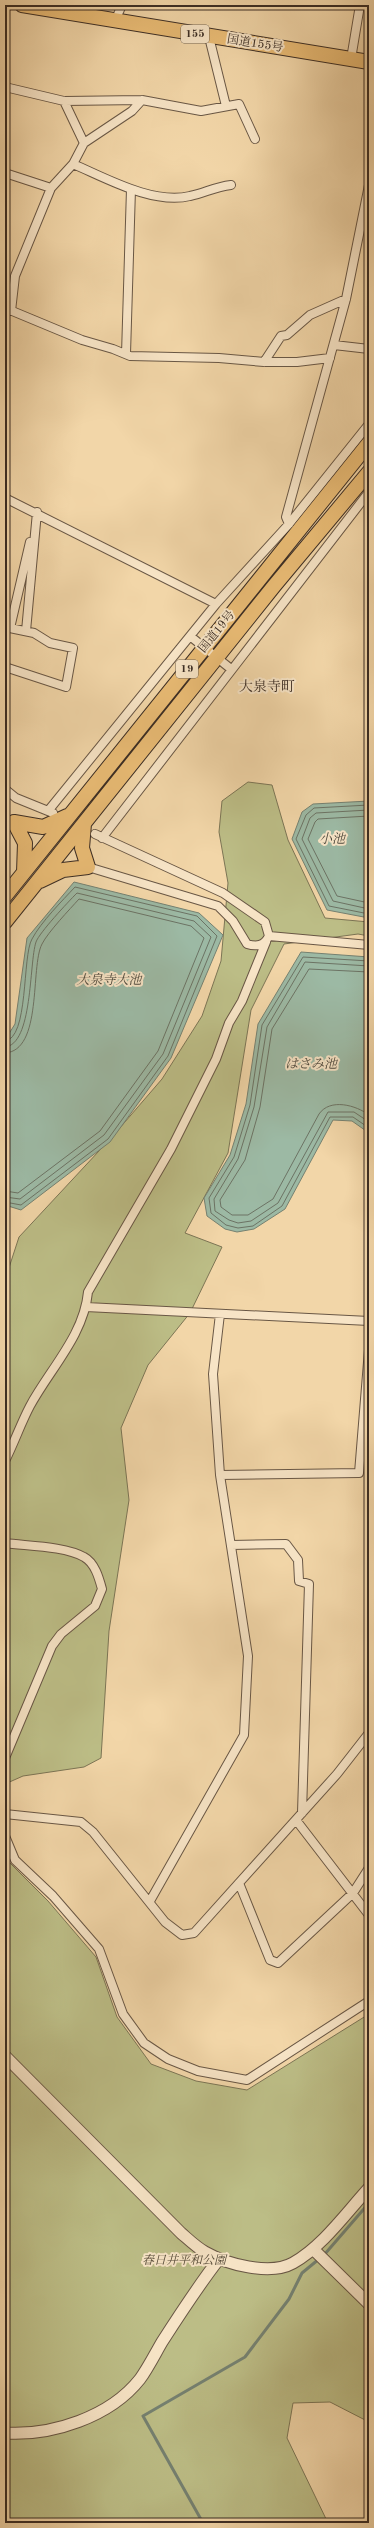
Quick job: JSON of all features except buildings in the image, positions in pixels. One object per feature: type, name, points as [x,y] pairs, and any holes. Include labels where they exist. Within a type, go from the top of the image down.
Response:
[{"type":"highway","name":"国道155号","points":[[22,5],[369,62]]},
{"type":"highway","name":"国道19号","points":[[5,896],[369,443]]},
{"type":"highway","name":"国道19号","points":[[5,922],[217,658],[369,472]]},
{"type":"highway","points":[[10,819],[43,827],[69,815]]},
{"type":"highway","points":[[10,819],[25,843],[24,872]]},
{"type":"highway","points":[[36,883],[63,870],[88,867],[82,848],[84,824]]},
{"type":"street","points":[[5,11],[6,5]]},
{"type":"street","points":[[115,21],[122,5]]},
{"type":"street","points":[[351,59],[360,5]]},
{"type":"street","points":[[210,37],[226,106]]},
{"type":"street","points":[[5,88],[64,101],[142,100],[201,111],[239,104],[248,120],[255,139]]},
{"type":"street","points":[[142,100],[132,111],[84,143],[73,164],[51,188],[15,276],[8,310],[82,340],[130,356],[219,358],[264,362],[297,362],[330,358]]},
{"type":"street","points":[[64,101],[84,143]]},
{"type":"street","points":[[73,164],[131,189],[154,196],[183,197],[214,187],[231,185]]},
{"type":"street","points":[[5,173],[51,188]]},
{"type":"street","points":[[288,524],[286,517],[346,299],[369,185]]},
{"type":"street","points":[[126,354],[131,189]]},
{"type":"street","points":[[264,362],[281,336],[287,335],[310,315],[346,299]]},
{"type":"street","points":[[334,345],[369,349]]},
{"type":"street","points":[[5,790],[16,798],[50,812],[216,604],[288,524],[369,424]]},
{"type":"street","points":[[5,1461],[30,1406],[67,1349],[86,1307],[88,1292],[171,1149],[216,1059],[229,1023],[242,1001],[267,939],[265,922],[223,893],[99,836],[231,670],[369,492]]},
{"type":"street","points":[[5,498],[37,512],[216,604]]},
{"type":"street","points":[[5,667],[66,687],[73,648],[50,643],[34,633],[7,627],[37,512]]},
{"type":"street","points":[[26,631],[37,512]]},
{"type":"street","points":[[190,636],[231,670]]},
{"type":"street","points":[[88,867],[218,906],[233,921],[247,944],[254,946],[267,939],[369,944]]},
{"type":"street","points":[[86,1307],[369,1321]]},
{"type":"street","points":[[150,1901],[244,1735],[248,1656],[220,1476],[213,1374],[220,1314]]},
{"type":"street","points":[[220,1476],[358,1474],[369,1350]]},
{"type":"street","points":[[5,1543],[69,1552],[85,1557],[96,1570],[102,1588],[95,1606],[61,1634],[52,1646],[5,1758]]},
{"type":"street","points":[[231,1545],[286,1544],[298,1560],[298,1581],[309,1584],[302,1813]]},
{"type":"street","points":[[5,1814],[81,1822],[93,1832],[174,1930],[182,1935],[194,1933],[296,1820],[369,1733]]},
{"type":"street","points":[[296,1820],[369,1915]]},
{"type":"street","points":[[5,1836],[15,1860],[53,1896],[99,1949],[123,2014],[144,2043],[168,2059],[198,2071],[247,2080],[369,2001]]},
{"type":"street","points":[[239,1883],[270,1960],[278,1963],[352,1893],[369,1868]]},
{"type":"street","points":[[5,2056],[181,2233],[203,2251],[219,2259],[255,2268],[273,2268],[292,2264],[312,2249],[369,2188]]},
{"type":"street","points":[[312,2249],[369,2304]]},
{"type":"street","points":[[5,2433],[41,2432],[60,2428],[94,2414],[123,2395],[140,2379],[198,2286],[219,2259]]},
{"type":"green space","points":[[248,782],[272,785],[288,840],[325,918],[369,922],[369,936],[358,934],[284,944],[251,1010],[228,1153],[185,1233],[222,1247],[190,1313],[148,1365],[121,1428],[129,1500],[109,1631],[101,1758],[84,1767],[23,1776],[5,1784],[5,1280],[19,1237],[112,1137],[162,1079],[202,1016],[221,961],[228,883],[219,832],[222,801]]},
{"type":"green space","name":"春日井平和公園","points":[[5,1853],[9,1862],[48,1901],[96,1957],[117,2017],[151,2064],[196,2081],[247,2090],[369,2014],[369,2422],[330,2402],[293,2403],[287,2438],[328,2523],[5,2523]]},
{"type":"water","name":"小池","points":[[369,801],[369,918],[327,910],[292,839],[302,812],[313,804]]},
{"type":"water","name":"大泉寺大池","points":[[74,882],[199,913],[223,935],[171,1058],[110,1142],[21,1210],[5,1205],[5,1040],[15,1024],[27,938]]},
{"type":"water","name":"はさみ池","points":[[301,952],[369,957],[369,1133],[352,1121],[333,1120],[285,1209],[254,1229],[237,1232],[225,1229],[207,1216],[204,1198],[230,1155],[246,1104],[258,1024]]},
{"type":"waterway","points":[[324,2255],[369,2203]]},
{"type":"waterway","points":[[203,2523],[143,2416],[245,2357],[289,2299],[302,2273],[319,2259]]},
{"type":"district","name":"大泉寺町","points":[[267,687]]}]
